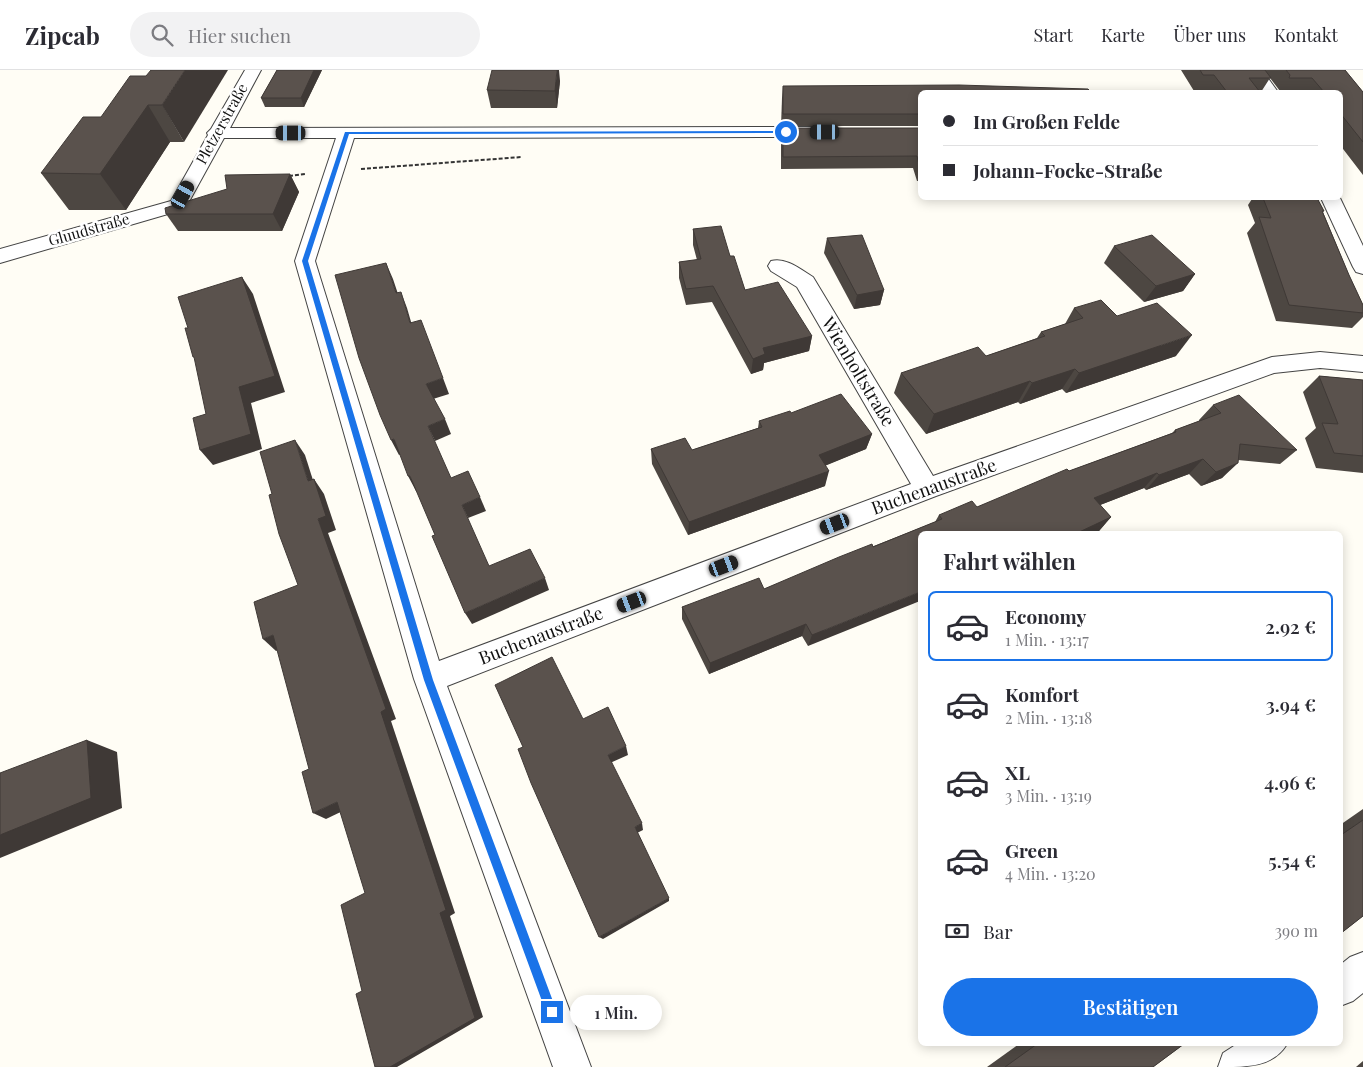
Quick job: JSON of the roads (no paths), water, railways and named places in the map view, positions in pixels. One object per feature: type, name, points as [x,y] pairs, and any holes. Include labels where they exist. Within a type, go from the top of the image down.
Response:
[{"type":"street","name":"Pletzerstraße","points":[[178,205],[216,133],[253,70]]},
{"type":"street","points":[[1253,70],[1268,90]]},
{"type":"street","points":[[216,133],[841,132]]},
{"type":"street","points":[[347,133],[305,261],[429,680],[572,1067]]},
{"type":"street","points":[[1331,200],[1363,267]]},
{"type":"street","name":"Gluudstraße","points":[[0,256],[178,205]]},
{"type":"street","name":"Wienholtstraße","points":[[778,266],[805,282],[928,489]]},
{"type":"street","name":"Buchenaustraße","points":[[429,680],[928,489],[1272,365],[1320,360],[1363,364]]},
{"type":"street","points":[[1343,986],[1363,970]]},
{"type":"street","points":[[1237,1067],[1265,1046]]}]
